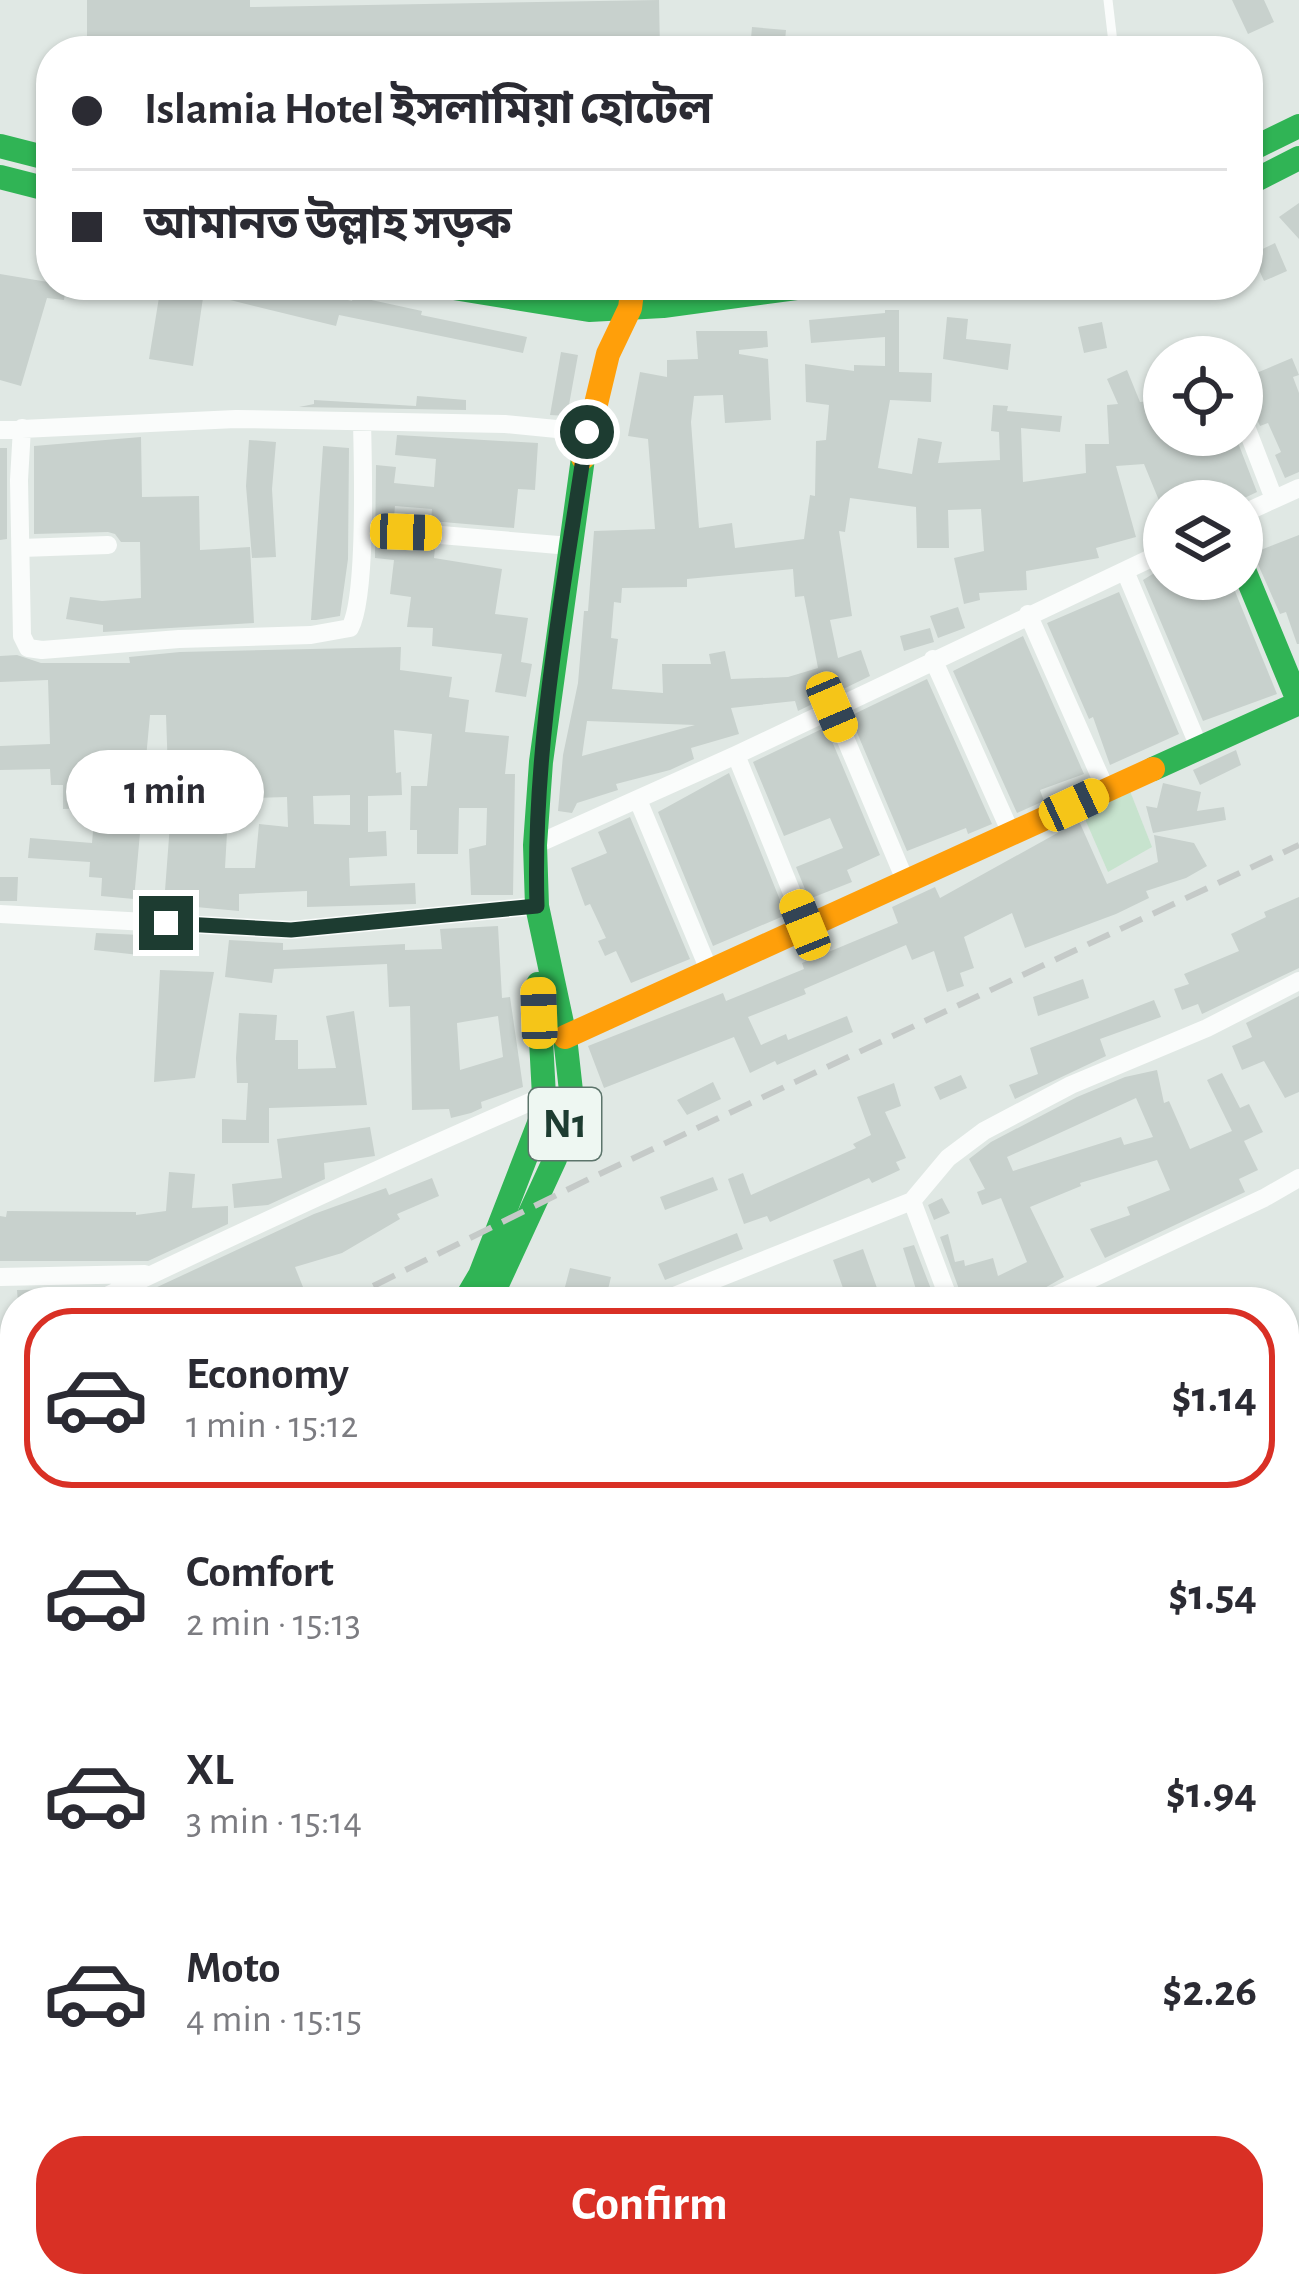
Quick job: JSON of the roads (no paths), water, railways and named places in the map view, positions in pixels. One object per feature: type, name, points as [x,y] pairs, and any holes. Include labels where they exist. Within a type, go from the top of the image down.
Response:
[{"type":"main road","points":[[1263,144],[1294,128],[1296,165],[1263,178]]},
{"type":"main road","points":[[0,146],[36,155]]},
{"type":"main road","points":[[0,177],[36,186]]},
{"type":"main road","points":[[515,300],[557,308],[612,300]]},
{"type":"main road","name":"N1","points":[[496,1287],[562,1135],[571,1091],[565,1036],[537,906],[535,845],[541,762],[587,432],[608,354],[631,300]]},
{"type":"main road","points":[[565,1036],[1299,703],[1256,600]]},
{"type":"main road","name":"N1","points":[[473,1287],[526,1158],[544,1096],[538,968],[543,934]]},
{"type":"street","points":[[0,430],[236,419],[505,424],[587,432]]},
{"type":"street","points":[[22,428],[22,636],[28,648],[42,650],[344,631],[356,618],[362,422]]},
{"type":"street","points":[[1257,456],[1274,499]]},
{"type":"street","points":[[1263,504],[1299,488]]},
{"type":"street","points":[[406,532],[570,546]]},
{"type":"street","points":[[21,548],[108,545]]},
{"type":"street","points":[[535,845],[1143,562]]},
{"type":"street","points":[[1125,571],[1199,747]]},
{"type":"street","points":[[1028,614],[1106,790]]},
{"type":"street","points":[[932,659],[1011,833]]},
{"type":"street","points":[[832,707],[905,880]]},
{"type":"street","points":[[736,755],[805,925]]},
{"type":"street","points":[[638,800],[709,970]]},
{"type":"street","points":[[0,914],[291,930],[537,906]]},
{"type":"street","points":[[697,1287],[912,1202],[948,1158],[984,1131],[1071,1085],[1208,1028],[1299,981]]},
{"type":"street","points":[[126,1287],[544,1096]]},
{"type":"street","points":[[1086,1287],[1299,1178]]},
{"type":"street","points":[[912,1202],[944,1287]]},
{"type":"street","points":[[0,1276],[154,1274]]},
{"type":"lane","points":[[1108,0],[1112,36]]},
{"type":"railway","points":[[371,1287],[589,1179],[1299,845]]}]
